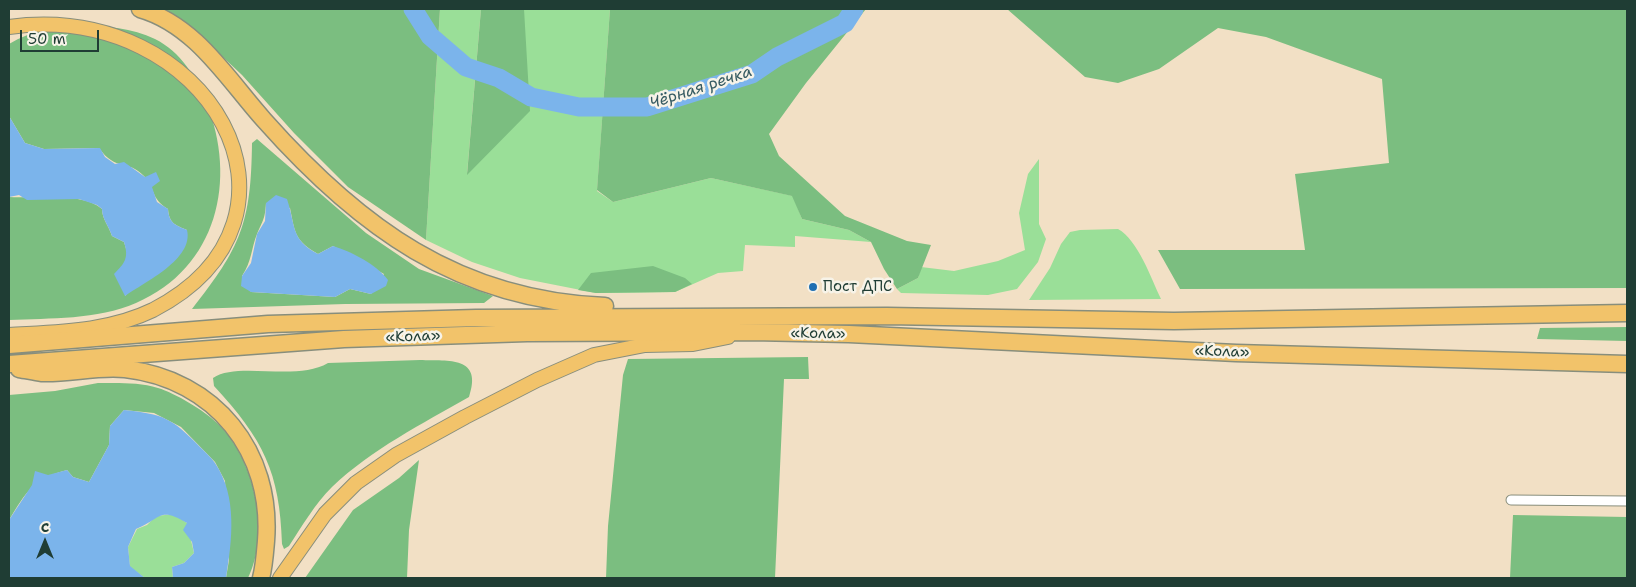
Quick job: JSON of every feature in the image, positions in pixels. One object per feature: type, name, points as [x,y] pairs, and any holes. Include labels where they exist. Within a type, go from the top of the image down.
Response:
[{"type":"highway","points":[[134,12],[167,20],[189,36],[228,75],[264,120],[331,190],[377,228],[418,254],[481,282],[541,298],[572,304],[640,308],[710,316]]},
{"type":"highway","name":"«Кола»","points":[[9,345],[199,329],[344,320],[897,316],[1174,320],[1627,314]]},
{"type":"highway","name":"«Кола»","points":[[9,366],[344,339],[528,334],[752,332],[859,335],[1236,353],[1624,365]]},
{"type":"highway","points":[[9,366],[42,373],[91,368],[126,369],[163,378],[188,389],[218,409],[234,425],[243,440],[258,468],[265,495],[268,522],[261,578]]},
{"type":"main road","points":[[134,12],[185,47],[211,78]]},
{"type":"main road","points":[[9,27],[51,13]]},
{"type":"main road","points":[[9,335],[85,330],[122,322],[165,303],[198,277],[212,261],[227,231],[238,193],[239,159],[233,125],[226,105]]},
{"type":"main road","points":[[280,578],[325,514],[356,483],[396,455],[473,413],[537,380],[594,355],[645,345],[693,344],[752,332]]},
{"type":"street","points":[[1511,500],[1627,501]]},
{"type":"green space","points":[[161,9],[440,9],[426,240],[348,187],[294,133],[242,75],[194,30]]},
{"type":"green space","points":[[440,9],[481,9],[467,174],[524,9],[610,9],[597,191],[613,202],[711,178],[793,196],[802,219],[849,230],[871,242],[795,236],[795,247],[745,245],[743,271],[718,273],[675,292],[596,293],[520,278],[472,262],[426,240]]},
{"type":"green space","points":[[481,9],[524,9],[530,111],[467,175]]},
{"type":"green space","points":[[610,9],[866,9],[806,83],[769,134],[779,156],[845,216],[907,241],[931,245],[918,278],[897,289],[884,269],[871,242],[849,230],[802,219],[792,196],[711,178],[613,202],[597,190]]},
{"type":"green space","points":[[1007,9],[1627,9],[1627,288],[1180,289],[1158,250],[1305,250],[1295,174],[1389,163],[1382,79],[1266,37],[1218,28],[1159,69],[1118,83],[1085,77]]},
{"type":"green space","points":[[81,25],[109,27],[146,35],[164,44],[187,66],[206,102],[216,132],[220,161],[219,191],[213,219],[202,245],[186,268],[164,288],[136,303],[105,313],[9,320],[9,197],[70,198],[93,203],[102,209],[112,236],[124,242],[127,252],[125,296],[187,230],[176,225],[171,220],[168,209],[158,201],[148,181],[138,171],[116,163],[99,148],[44,149],[25,143],[9,116],[9,44],[26,35],[44,30]]},
{"type":"green space","points":[[257,139],[366,233],[419,269],[493,296],[484,303],[345,304],[192,309],[222,268],[240,233],[249,194],[252,143]],"holes":[[[266,203],[290,208],[297,236],[310,249],[318,254],[333,246],[384,274],[371,294],[350,289],[335,297],[251,292],[242,276],[248,265],[265,213]]]},
{"type":"green space","points":[[1039,159],[1039,224],[1046,239],[1038,262],[1017,289],[988,295],[901,293],[897,289],[918,278],[921,267],[954,271],[998,261],[1025,250],[1019,213],[1028,174]]},
{"type":"green space","points":[[1118,229],[1125,234],[1138,250],[1161,299],[1029,300],[1050,268],[1061,244],[1070,232]]},
{"type":"green space","points":[[653,266],[685,278],[692,284],[675,292],[596,293],[578,290],[591,273]]},
{"type":"green space","points":[[1627,327],[1627,341],[1537,339],[1540,328]]},
{"type":"green space","points":[[808,357],[809,379],[784,379],[775,578],[606,578],[608,526],[623,375],[628,359]]},
{"type":"green space","points":[[420,360],[452,361],[467,368],[471,374],[472,384],[469,397],[398,438],[347,473],[320,501],[289,546],[284,549],[277,496],[273,476],[266,458],[257,440],[245,423],[214,386],[213,378],[224,373],[237,371],[300,371],[328,363]]},
{"type":"green space","points":[[98,383],[136,384],[165,390],[205,413],[230,438],[241,455],[249,475],[255,496],[258,518],[258,540],[255,560],[248,578],[226,578],[229,560],[225,481],[215,462],[181,427],[154,413],[124,410],[110,426],[109,445],[89,482],[73,477],[67,470],[46,478],[38,482],[26,494],[9,520],[9,395],[55,391]]},
{"type":"green space","points":[[419,460],[409,530],[407,578],[305,578],[353,510],[399,478]]},
{"type":"green space","points":[[174,514],[187,523],[194,553],[184,563],[172,567],[173,578],[145,578],[130,567],[128,547],[137,529],[147,525],[156,516]]},
{"type":"green space","points":[[1513,515],[1627,517],[1627,578],[1510,578]]},
{"type":"water","points":[[9,116],[25,143],[44,149],[100,148],[105,157],[115,164],[124,162],[145,177],[156,172],[160,181],[152,187],[157,202],[168,209],[173,223],[187,230],[187,241],[183,251],[176,260],[155,277],[125,296],[114,274],[125,260],[124,242],[112,236],[102,209],[97,205],[79,199],[27,200],[19,195],[9,197]]},
{"type":"water","points":[[276,195],[287,199],[295,231],[309,248],[318,254],[333,246],[356,255],[383,274],[388,280],[386,286],[371,294],[350,289],[335,297],[251,292],[241,286],[242,276],[251,263],[257,234],[265,221],[266,203]]},
{"type":"water","points":[[124,410],[148,413],[166,419],[190,437],[215,463],[227,490],[230,505],[231,534],[226,578],[173,578],[172,567],[184,563],[194,553],[192,542],[183,530],[187,523],[171,515],[165,515],[136,529],[128,547],[130,566],[145,578],[9,578],[9,520],[32,485],[35,471],[48,475],[67,470],[73,477],[89,482],[109,445],[110,426]]},
{"type":"waterway","name":"Чёрная речка","points":[[413,9],[430,36],[466,67],[499,78],[531,97],[579,107],[647,107],[752,74],[777,57],[845,23],[854,9]]},
{"type":"place","name":"Пост ДПС","points":[[813,287]]}]
